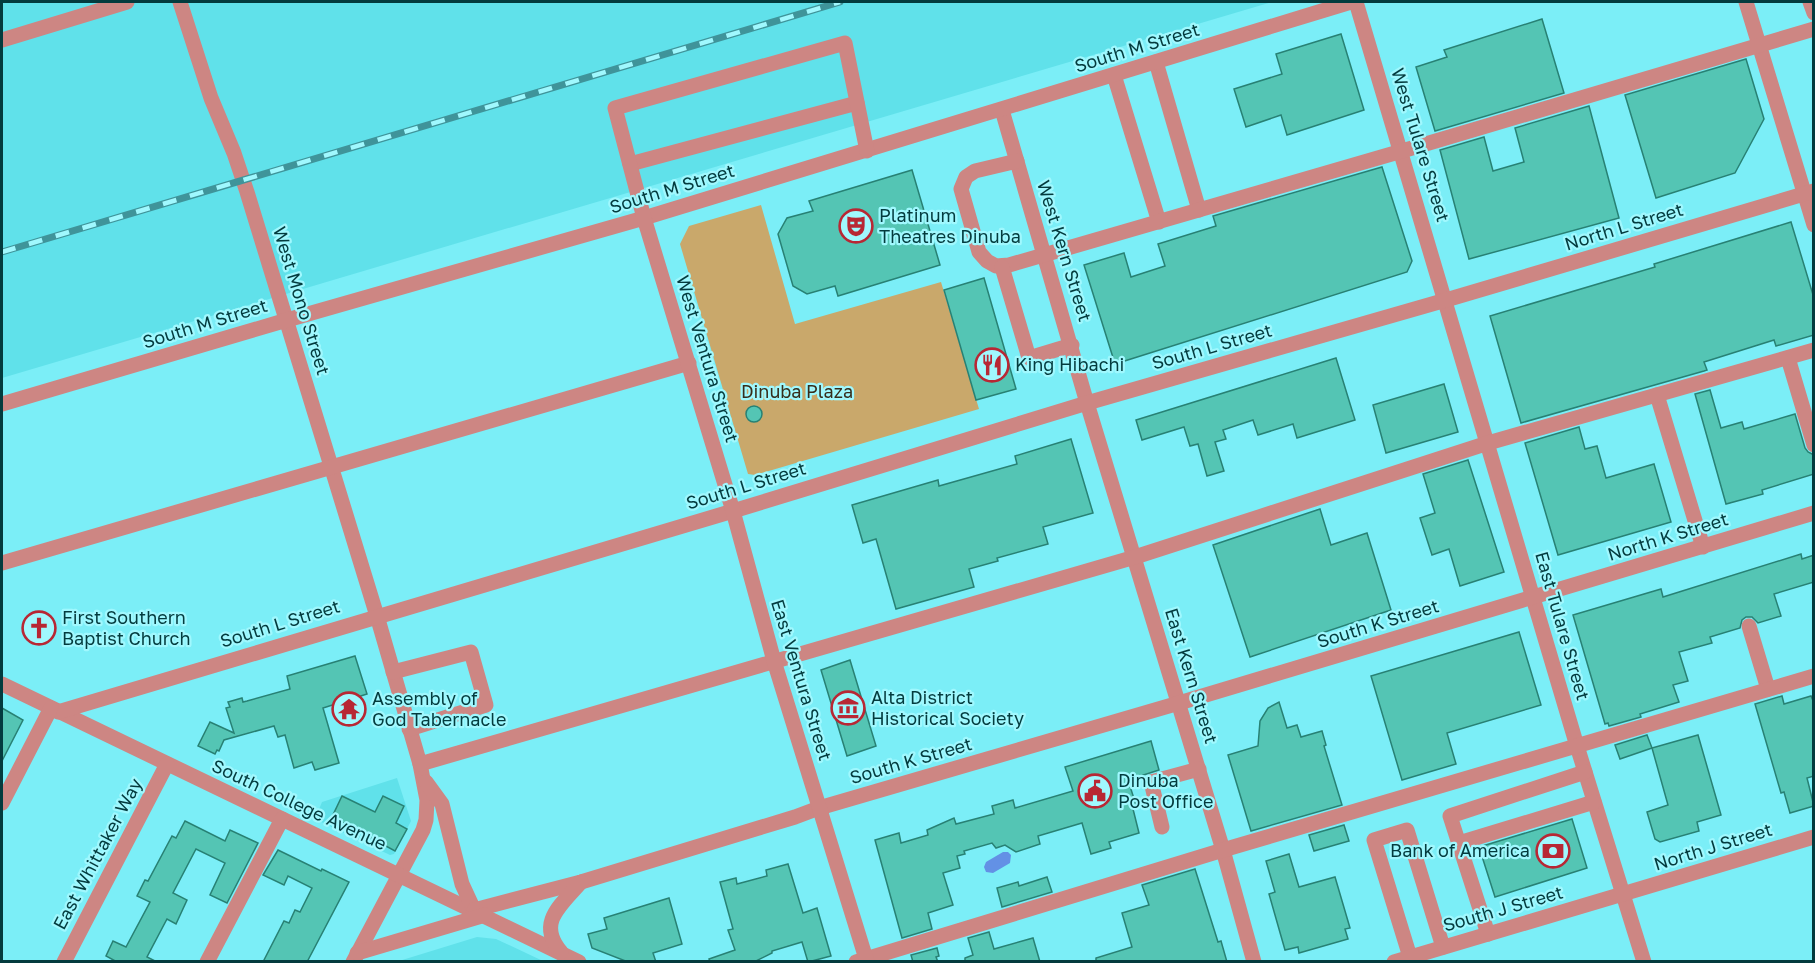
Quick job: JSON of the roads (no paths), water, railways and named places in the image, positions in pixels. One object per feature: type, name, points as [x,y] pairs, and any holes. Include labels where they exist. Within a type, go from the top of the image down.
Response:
[{"type":"street","points":[[2,39],[127,2]]},
{"type":"street","name":"West Mono Street","points":[[180,2],[211,98],[234,153],[287,320],[424,779]]},
{"type":"street","name":"South M Street","points":[[2,404],[644,218],[1351,2]]},
{"type":"street","name":"West Tulare Street","points":[[1356,2],[1446,300]]},
{"type":"street","points":[[1746,2],[1809,192],[1814,225]]},
{"type":"street","points":[[1810,2],[1814,13]]},
{"type":"street","points":[[1017,161],[975,171],[966,177],[961,189],[979,252],[987,261],[1002,267],[1402,152],[1814,28]]},
{"type":"street","name":"West Ventura Street","points":[[733,511],[644,218],[615,108],[844,43],[857,103]]},
{"type":"street","points":[[1156,62],[1199,210]]},
{"type":"street","points":[[1114,75],[1159,222]]},
{"type":"street","points":[[630,164],[857,103],[867,151]]},
{"type":"street","name":"West Kern Street","points":[[1002,110],[1088,403]]},
{"type":"street","name":"North L Street","points":[[1446,300],[1809,192]]},
{"type":"street","points":[[1002,267],[1029,358],[1072,345]]},
{"type":"street","name":"South L Street","points":[[54,710],[733,511],[1088,403],[1446,300]]},
{"type":"street","name":"East Tulare Street","points":[[1446,300],[1577,746],[1644,962]]},
{"type":"street","points":[[420,764],[1135,557],[1488,443],[1814,350]]},
{"type":"street","points":[[1788,358],[1814,445]]},
{"type":"street","points":[[2,563],[688,363]]},
{"type":"street","points":[[1657,395],[1703,547]]},
{"type":"street","name":"East Kern Street","points":[[1088,403],[1223,850],[1254,962]]},
{"type":"street","name":"East Ventura Street","points":[[733,511],[774,661],[863,960]]},
{"type":"street","name":"North K Street","points":[[1533,598],[1814,513]]},
{"type":"street","name":"South K Street","points":[[355,957],[479,913],[819,808],[1533,598]]},
{"type":"street","points":[[1749,626],[1768,689]]},
{"type":"street","points":[[393,672],[471,652],[486,705],[409,729]]},
{"type":"street","points":[[863,960],[1223,850],[1814,675]]},
{"type":"street","name":"South College Avenue","points":[[3,681],[54,710],[579,962]]},
{"type":"street","points":[[2,803],[54,710]]},
{"type":"street","name":"East Whittaker Way","points":[[64,962],[167,764]]},
{"type":"street","points":[[1162,827],[1151,782],[1199,770]]},
{"type":"street","points":[[1488,934],[1450,816],[1585,772]]},
{"type":"street","points":[[355,957],[426,820],[427,801],[424,779]]},
{"type":"street","points":[[424,779],[442,804],[462,884],[479,913]]},
{"type":"street","points":[[1459,843],[1594,802]]},
{"type":"street","points":[[207,962],[282,819]]},
{"type":"street","points":[[1410,957],[1374,840],[1407,830],[1443,947]]},
{"type":"street","name":"North J Street","points":[[1623,894],[1814,837]]},
{"type":"street","points":[[563,954],[553,942],[550,931],[551,920],[556,910],[581,882]]},
{"type":"street","name":"South J Street","points":[[1394,962],[1623,894]]},
{"type":"railway","points":[[2,252],[840,2]]},
{"type":"place","name":"Platinum Theatres Dinuba","points":[[856,226]]},
{"type":"place","name":"King Hibachi","points":[[992,365]]},
{"type":"place","name":"First Southern Baptist Church","points":[[39,628]]},
{"type":"place","name":"Alta District Historical Society","points":[[848,708]]},
{"type":"place","name":"Assembly of God Tabernacle","points":[[349,709]]},
{"type":"place","name":"Dinuba Post Office","points":[[1095,791]]},
{"type":"place","name":"Bank of America","points":[[1553,851]]},
{"type":"park label","name":"Dinuba Plaza","points":[[797,392]]}]
